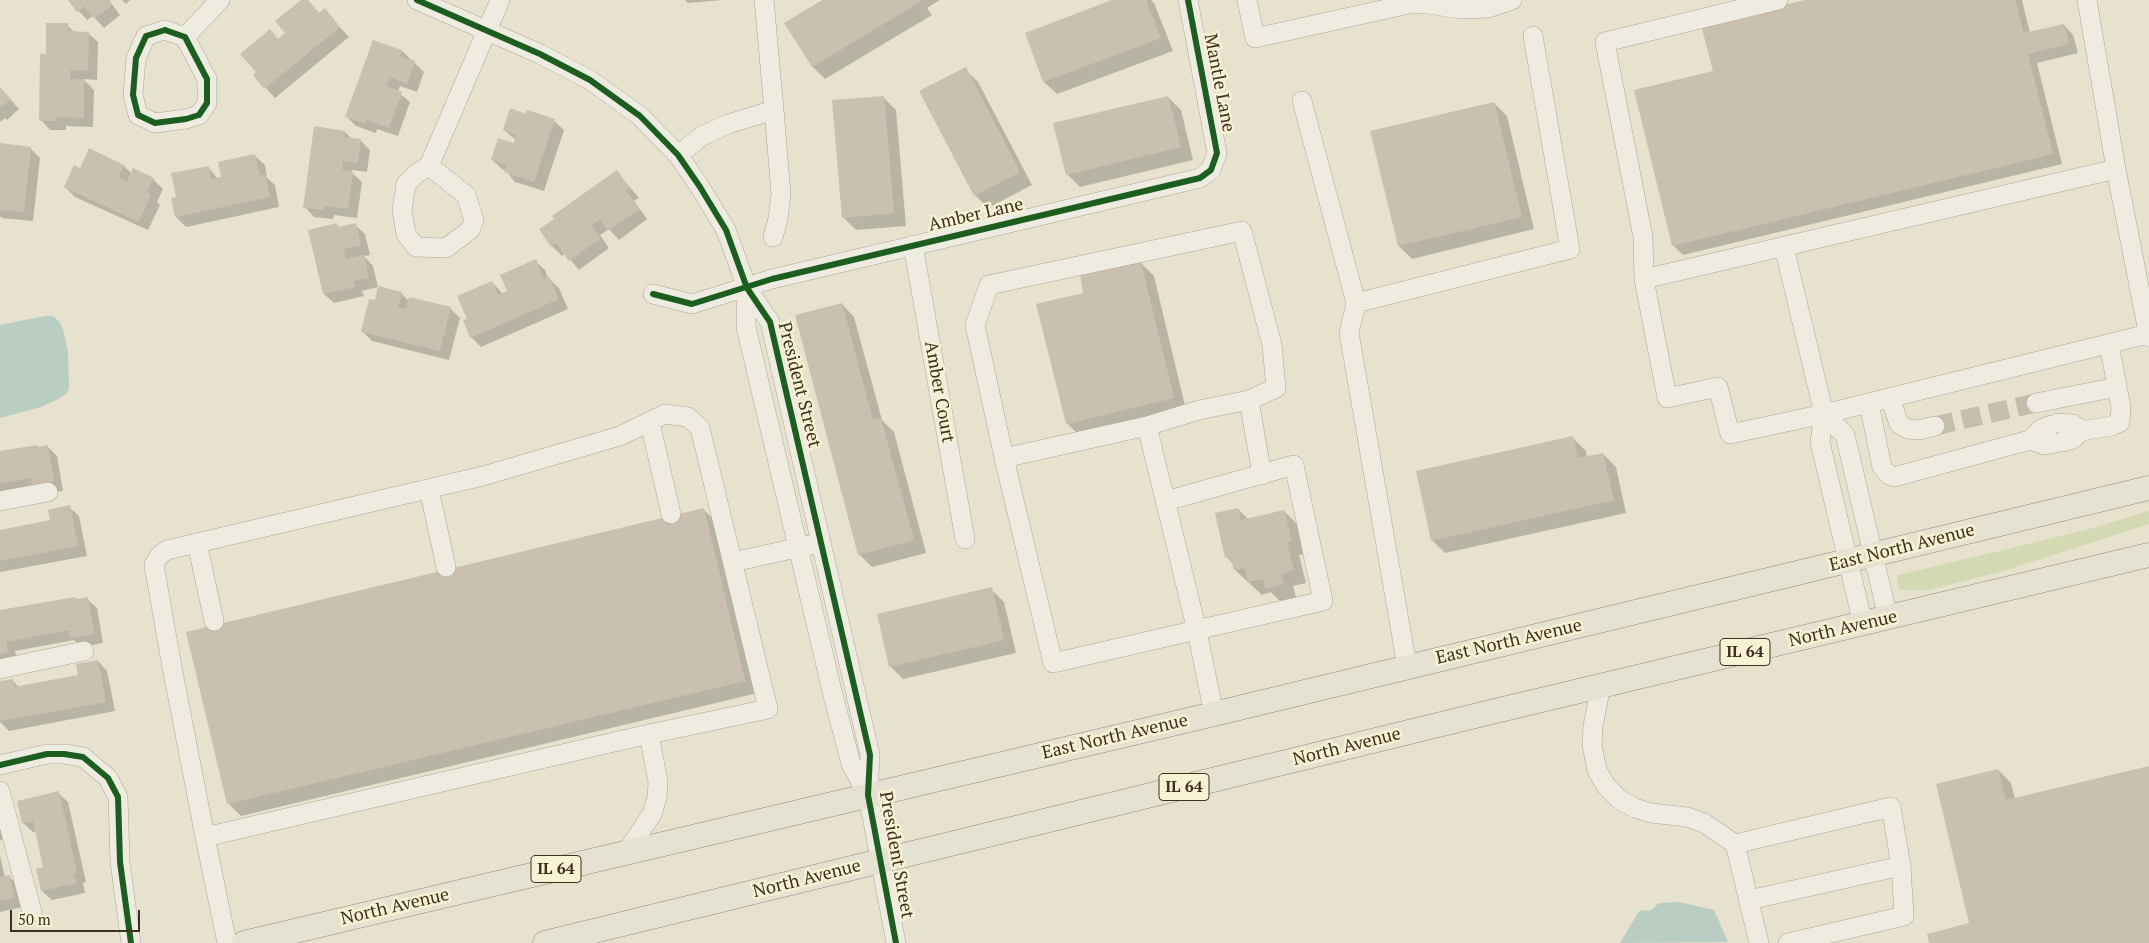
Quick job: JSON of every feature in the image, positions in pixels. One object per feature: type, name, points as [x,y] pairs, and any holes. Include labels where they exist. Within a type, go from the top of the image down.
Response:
[{"type":"main road","name":"East North Avenue","points":[[868,795],[1214,714],[2149,488]]},
{"type":"main road","name":"North Avenue","points":[[545,943],[1601,686],[2149,555]]},
{"type":"main road","name":"North Avenue","points":[[244,943],[868,795]]},
{"type":"street","points":[[185,37],[220,0]]},
{"type":"street","name":"President Street","points":[[417,0],[540,54],[590,80],[640,116],[678,155],[726,230],[747,288],[770,322],[870,755],[868,795],[896,943]]},
{"type":"street","points":[[429,166],[466,195],[474,220],[470,230],[446,248],[416,247],[406,234],[402,210],[406,184],[417,173],[429,166],[500,0]]},
{"type":"street","points":[[764,0],[781,194],[778,219],[773,237]]},
{"type":"street","name":"Mantle Lane","points":[[1188,0],[1217,153],[1211,170]]},
{"type":"street","points":[[1248,0],[1255,38],[1408,2],[1460,10],[1488,8],[1512,0]]},
{"type":"street","points":[[1778,0],[1605,42],[1643,237],[1644,279],[1667,398],[1718,387],[1730,434],[1824,414],[2149,335],[2116,169],[2087,0]]},
{"type":"street","points":[[166,30],[185,37],[207,79],[207,103],[199,115],[186,120],[155,123],[138,115],[133,96],[136,58],[146,36],[166,30]]},
{"type":"street","points":[[1356,304],[1570,249],[1533,36]]},
{"type":"street","points":[[1302,101],[1356,304],[1349,333],[1407,666]]},
{"type":"street","points":[[678,155],[702,136],[728,124],[774,110]]},
{"type":"street","points":[[1644,279],[2116,169]]},
{"type":"street","name":"Amber Lane","points":[[653,294],[692,304],[772,279],[1200,178],[1211,170]]},
{"type":"street","points":[[1004,458],[1147,426],[1199,410],[1249,400],[1276,388],[1272,345],[1242,231],[989,285],[975,326],[1004,458],[1053,663],[1323,601],[1294,466],[1166,501]]},
{"type":"street","name":"Amber Court","points":[[913,245],[965,540]]},
{"type":"street","points":[[1784,247],[1824,414],[1820,442],[1862,624]]},
{"type":"street","name":"President Street","points":[[747,288],[746,327],[798,548],[851,764],[868,795]]},
{"type":"street","points":[[1869,403],[1882,467],[1888,475],[1894,477],[2030,440],[2045,445],[2060,433],[2112,426],[2120,422],[2121,407],[2109,344]]},
{"type":"street","points":[[2036,404],[2117,387]]},
{"type":"street","points":[[1890,398],[1899,424],[1908,429],[1919,430],[1935,426]]},
{"type":"street","points":[[1249,400],[1262,475]]},
{"type":"street","points":[[205,838],[649,734],[768,709],[700,428],[688,417],[666,414],[650,423],[602,441],[483,476],[167,550],[159,556],[154,565],[205,838],[227,943]]},
{"type":"street","points":[[1824,414],[1845,435],[1888,618]]},
{"type":"street","points":[[650,423],[671,514]]},
{"type":"street","points":[[1147,426],[1197,631],[1214,714]]},
{"type":"street","points":[[429,489],[446,567]]},
{"type":"street","points":[[0,501],[48,492]]},
{"type":"street","points":[[733,562],[821,542]]},
{"type":"street","points":[[197,543],[214,621]]},
{"type":"street","points":[[0,669],[84,651]]},
{"type":"street","points":[[1601,686],[1593,726],[1592,745],[1597,770],[1606,786],[1620,800],[1635,808],[1652,813],[1687,817],[1704,823],[1735,844],[1759,943]]},
{"type":"street","points":[[626,853],[652,814],[657,798],[658,782],[649,734]]},
{"type":"street","points":[[0,765],[47,754],[64,754],[82,757],[108,778],[118,797],[120,862],[130,943]]},
{"type":"street","points":[[0,791],[32,912]]},
{"type":"street","points":[[1735,844],[1891,807],[1902,866],[1904,916],[1788,943]]},
{"type":"street","points":[[1749,900],[1902,866]]},
{"type":"green space","points":[[2149,511],[2149,524],[2003,571],[1929,590],[1900,590],[1897,576],[1899,575],[2086,530]]},
{"type":"shaded area","points":[[53,316],[59,321],[63,329],[68,352],[69,388],[66,394],[41,407],[0,418],[0,325]]},
{"type":"shaded area","points":[[1679,902],[1714,910],[1728,942],[1620,943],[1640,910],[1650,911],[1659,903]]},
{"type":"building","points":[[68,0],[108,0],[112,5],[94,19],[84,6],[77,12]]},
{"type":"building","points":[[301,0],[308,0],[319,13],[325,8],[340,27],[264,89],[253,75],[256,72],[240,54],[270,29],[278,39],[285,33],[275,21]]},
{"type":"building","points":[[822,0],[919,0],[920,2],[812,67],[784,23]]},
{"type":"building","points":[[1112,0],[1146,0],[1161,38],[1043,82],[1025,33]]},
{"type":"building","points":[[1805,0],[2015,0],[2024,33],[2064,24],[2069,44],[2028,54],[2053,154],[1672,246],[1634,90],[1713,71],[1701,25]]},
{"type":"building","points":[[46,23],[68,23],[68,31],[89,32],[88,71],[70,70],[70,79],[84,80],[84,118],[57,117],[57,121],[39,121],[40,54],[46,54]]},
{"type":"building","points":[[373,40],[402,50],[400,56],[415,61],[407,84],[390,77],[387,86],[402,92],[389,128],[367,120],[366,124],[345,117]]},
{"type":"building","points":[[966,67],[1020,172],[974,196],[919,91]]},
{"type":"building","points":[[0,87],[11,99],[0,108]]},
{"type":"building","points":[[884,96],[894,213],[842,218],[832,100]]},
{"type":"building","points":[[1168,96],[1181,147],[1066,175],[1053,123]]},
{"type":"building","points":[[1494,102],[1522,217],[1398,246],[1370,131]]},
{"type":"building","points":[[510,108],[526,114],[527,110],[555,119],[534,182],[504,172],[507,165],[491,160],[498,138],[514,143],[516,135],[503,130]]},
{"type":"building","points":[[314,126],[345,131],[344,137],[361,139],[358,163],[343,161],[342,170],[353,172],[348,209],[324,206],[324,210],[303,208]]},
{"type":"building","points":[[0,143],[31,147],[24,212],[0,210]]},
{"type":"building","points":[[89,148],[124,165],[118,177],[127,181],[133,168],[154,178],[147,192],[151,194],[139,222],[64,187],[74,165],[80,168]]},
{"type":"building","points":[[255,154],[260,176],[265,174],[270,197],[175,217],[171,198],[176,197],[171,173],[209,166],[211,179],[221,177],[218,162]]},
{"type":"building","points":[[617,170],[630,188],[626,191],[639,209],[608,231],[600,219],[591,225],[601,238],[569,261],[556,243],[551,247],[539,229],[554,219],[552,216]]},
{"type":"building","points":[[337,223],[338,227],[356,223],[361,245],[344,249],[346,259],[364,255],[369,278],[353,281],[355,287],[323,294],[308,230]]},
{"type":"building","points":[[536,259],[544,279],[549,276],[559,299],[470,338],[463,320],[467,319],[457,296],[492,281],[498,295],[507,291],[500,275]]},
{"type":"building","points":[[1141,262],[1174,398],[1066,424],[1036,304],[1083,293],[1080,274]]},
{"type":"building","points":[[378,286],[402,292],[398,307],[406,309],[409,297],[451,307],[440,351],[361,332],[369,299],[375,300]]},
{"type":"building","points":[[842,303],[873,420],[881,418],[914,540],[858,555],[795,315]]},
{"type":"building","points":[[1573,436],[1578,458],[1603,453],[1614,500],[1431,541],[1416,471]]},
{"type":"building","points":[[38,445],[38,447],[48,445],[54,481],[32,485],[31,478],[0,483],[0,451]]},
{"type":"building","points":[[70,505],[78,546],[0,561],[0,530],[50,520],[48,510]]},
{"type":"building","points":[[704,508],[745,681],[227,804],[186,632]]},
{"type":"building","points":[[1238,508],[1241,520],[1284,510],[1292,541],[1287,543],[1294,570],[1281,574],[1284,584],[1266,589],[1263,579],[1248,582],[1245,568],[1234,570],[1230,557],[1225,558],[1215,513]]},
{"type":"building","points":[[992,587],[1004,640],[889,667],[877,614]]},
{"type":"building","points":[[75,597],[76,599],[88,597],[94,634],[70,638],[69,630],[6,642],[8,652],[0,654],[0,610]]},
{"type":"building","points":[[98,660],[106,702],[0,721],[0,681],[13,679],[14,687],[78,675],[76,664]]},
{"type":"building","points":[[2149,766],[2149,943],[1929,943],[1927,934],[1969,923],[1936,784],[1998,769],[2006,800]]},
{"type":"building","points":[[59,791],[77,873],[74,874],[76,883],[41,891],[36,869],[43,867],[33,821],[22,823],[17,801]]},
{"type":"building","points":[[10,875],[14,898],[0,901],[0,877]]},
{"type":"tunnel","points":[[1935,426],[2036,403]]},
{"type":"cycle path","points":[[417,0],[540,54],[590,80],[640,116],[678,155],[726,230],[747,288],[770,322],[870,755],[868,795],[896,943]]},
{"type":"cycle path","points":[[653,294],[692,304],[772,279],[1200,178],[1211,170],[1217,153],[1188,0]]},
{"type":"cycle path","points":[[165,30],[185,37],[207,79],[207,103],[199,115],[186,119],[155,123],[138,115],[133,95],[136,58],[146,36],[165,30]]},
{"type":"cycle path","points":[[0,765],[47,754],[64,754],[83,757],[108,778],[118,797],[120,862],[131,943]]}]
